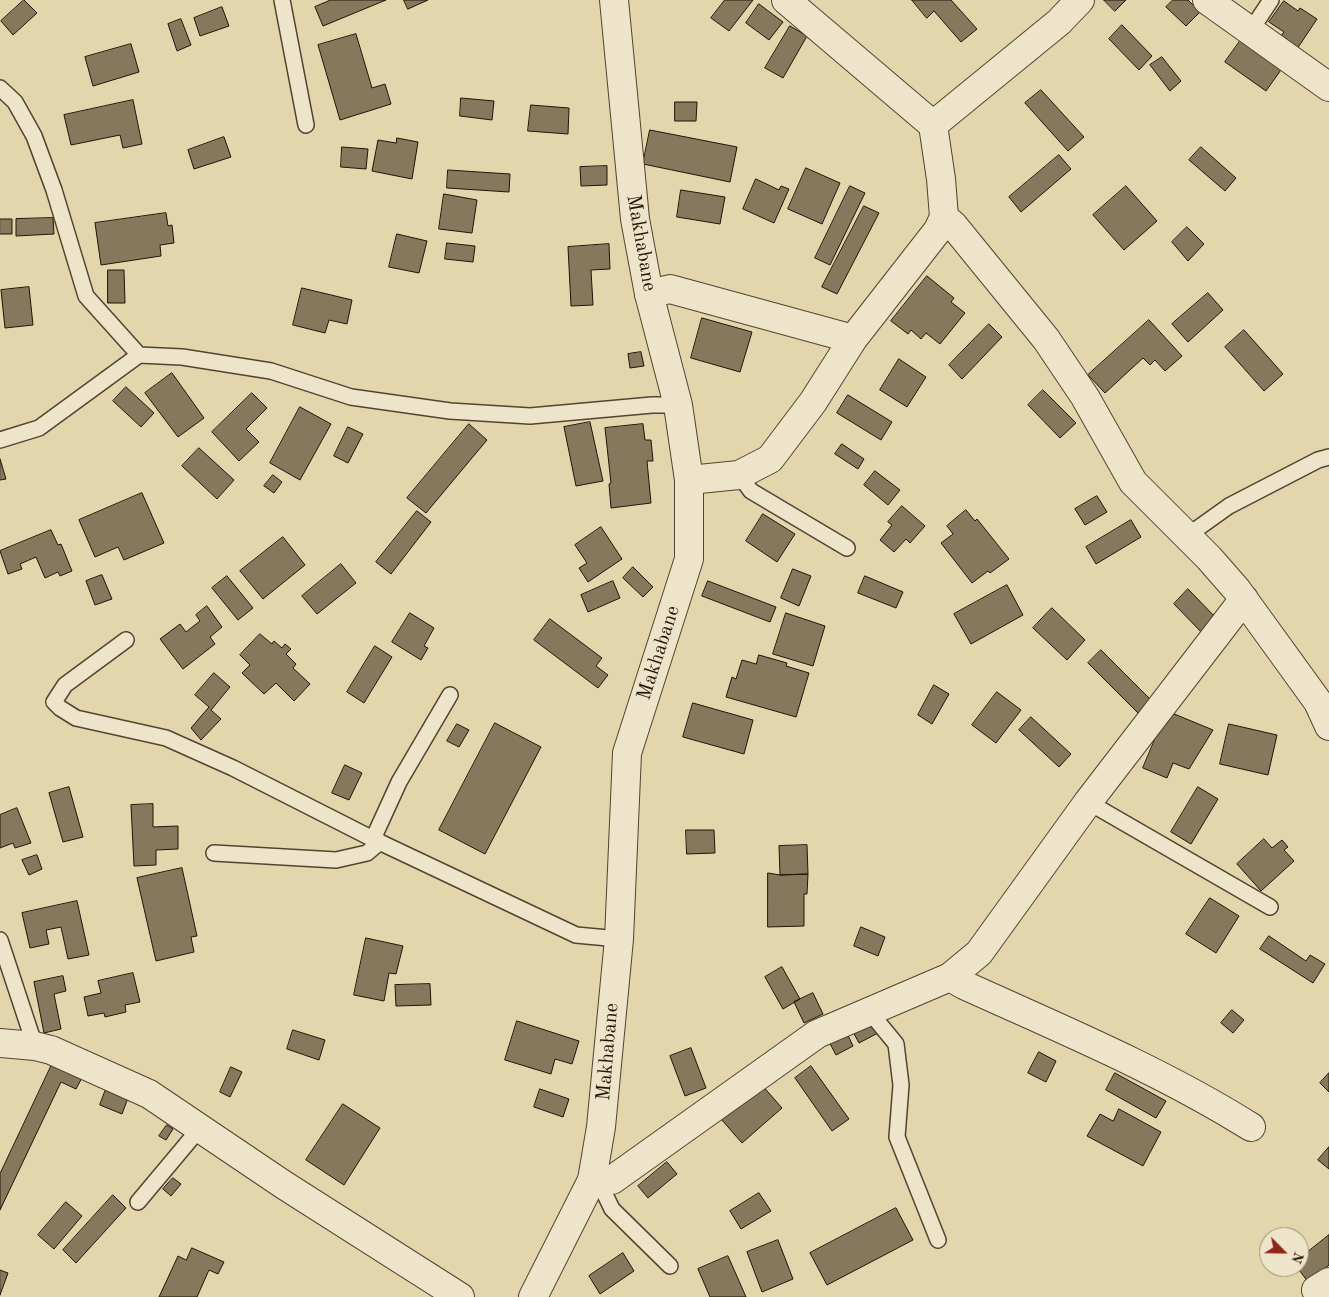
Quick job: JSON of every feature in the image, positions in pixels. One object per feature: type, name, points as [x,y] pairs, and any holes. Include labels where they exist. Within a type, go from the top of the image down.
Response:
[{"type":"street","name":"Makhabane","points":[[533,1297],[595,1180],[619,939],[627,753],[689,559],[689,480],[678,405],[649,294],[635,219],[614,0]]},
{"type":"street","points":[[689,480],[739,475],[770,459],[813,402],[853,339],[938,230],[944,217],[933,125],[786,0]]},
{"type":"street","points":[[933,125],[1059,22],[1080,0]]},
{"type":"street","points":[[1207,0],[1329,87]]},
{"type":"street","points":[[944,217],[954,226],[1046,339],[1085,398],[1133,482],[1209,558],[1244,600],[1318,702],[1329,726]]},
{"type":"street","points":[[649,294],[670,289],[853,339]]},
{"type":"street","points":[[595,1180],[612,1180],[817,1034],[950,977],[978,954],[1088,802],[1244,600]]},
{"type":"street","points":[[950,977],[1113,1052],[1228,1113],[1250,1127]]},
{"type":"street","points":[[0,1043],[35,1046],[51,1050],[149,1094],[284,1185],[460,1297]]},
{"type":"lane","points":[[282,0],[306,125]]},
{"type":"lane","points":[[1250,30],[1271,0]]},
{"type":"lane","points":[[0,88],[15,102],[34,136],[54,190],[86,296],[139,355]]},
{"type":"lane","points":[[0,440],[39,428],[139,355],[182,357],[271,371],[351,397],[450,411],[530,416],[678,405]]},
{"type":"lane","points":[[1186,536],[1237,502],[1318,460],[1329,458]]},
{"type":"lane","points":[[739,475],[751,491],[846,548]]},
{"type":"lane","points":[[126,640],[64,684],[54,702],[76,718],[166,738],[233,768],[377,841],[576,935],[619,939]]},
{"type":"lane","points":[[214,853],[336,860],[367,853],[377,841],[399,782],[450,695]]},
{"type":"lane","points":[[1088,802],[1270,908]]},
{"type":"lane","points":[[0,940],[35,1046]]},
{"type":"lane","points":[[869,1011],[896,1044],[901,1085],[897,1137],[938,1240]]},
{"type":"lane","points":[[138,1202],[200,1128]]},
{"type":"lane","points":[[595,1180],[612,1209],[670,1266]]},
{"type":"building","points":[[24,0],[37,13],[13,35],[1,21]]},
{"type":"building","points":[[331,0],[386,0],[323,26],[315,7]]},
{"type":"building","points":[[404,0],[428,0],[408,9]]},
{"type":"building","points":[[725,0],[753,0],[729,31],[711,18]]},
{"type":"building","points":[[912,0],[951,0],[977,29],[961,42],[934,11],[927,18]]},
{"type":"building","points":[[1104,0],[1126,0],[1115,11]]},
{"type":"building","points":[[1173,0],[1188,0],[1200,12],[1186,26],[1166,7]]},
{"type":"building","points":[[1284,1],[1298,11],[1300,8],[1317,19],[1297,49],[1280,37],[1284,32],[1269,22]]},
{"type":"building","points":[[759,4],[783,22],[769,40],[746,23]]},
{"type":"building","points":[[222,7],[229,26],[200,36],[194,18]]},
{"type":"building","points":[[181,19],[191,45],[177,51],[168,24]]},
{"type":"building","points":[[1122,25],[1152,56],[1139,70],[1109,39]]},
{"type":"building","points":[[790,26],[807,36],[783,78],[765,68]]},
{"type":"building","points":[[356,34],[372,88],[385,84],[391,104],[340,120],[318,45]]},
{"type":"building","points":[[1243,37],[1283,67],[1266,91],[1225,62]]},
{"type":"building","points":[[131,44],[139,72],[93,86],[85,57]]},
{"type":"building","points":[[1162,57],[1181,81],[1170,91],[1150,65]]},
{"type":"building","points":[[1041,90],[1084,137],[1068,151],[1025,103]]},
{"type":"building","points":[[461,98],[494,101],[492,120],[460,116]]},
{"type":"building","points":[[133,100],[142,144],[123,148],[120,135],[71,145],[64,115]]},
{"type":"building","points":[[675,102],[697,102],[696,121],[675,121]]},
{"type":"building","points":[[531,105],[569,108],[568,134],[528,131]]},
{"type":"building","points":[[650,130],[737,147],[730,182],[643,164]]},
{"type":"building","points":[[224,137],[231,157],[194,169],[188,150]]},
{"type":"building","points":[[397,138],[418,142],[412,179],[372,171],[378,140],[396,143]]},
{"type":"building","points":[[342,147],[368,149],[366,169],[341,167]]},
{"type":"building","points":[[1201,147],[1236,178],[1225,191],[1189,160]]},
{"type":"building","points":[[1059,155],[1071,169],[1021,212],[1009,197]]},
{"type":"building","points":[[607,166],[607,185],[581,186],[580,167]]},
{"type":"building","points":[[806,168],[840,183],[822,224],[788,209]]},
{"type":"building","points":[[448,170],[510,174],[509,192],[447,188]]},
{"type":"building","points":[[756,179],[779,190],[781,186],[789,189],[774,223],[743,209]]},
{"type":"building","points":[[850,186],[865,193],[830,265],[815,258]]},
{"type":"building","points":[[1126,186],[1157,221],[1124,250],[1093,215]]},
{"type":"building","points":[[681,190],[725,197],[720,224],[677,217]]},
{"type":"building","points":[[444,194],[477,200],[472,233],[439,229]]},
{"type":"building","points":[[864,206],[879,213],[837,294],[822,287]]},
{"type":"building","points":[[166,213],[168,226],[172,225],[174,243],[160,245],[161,256],[101,265],[95,223]]},
{"type":"building","points":[[53,218],[54,234],[16,236],[16,219]]},
{"type":"building","points":[[0,219],[12,219],[12,234],[0,234]]},
{"type":"building","points":[[1187,227],[1204,244],[1188,261],[1172,242]]},
{"type":"building","points":[[397,234],[427,241],[419,273],[389,267]]},
{"type":"building","points":[[447,243],[475,246],[473,262],[445,259]]},
{"type":"building","points":[[609,244],[610,269],[591,270],[593,305],[571,306],[568,247]]},
{"type":"building","points":[[108,270],[124,270],[125,303],[108,303]]},
{"type":"building","points":[[927,276],[954,298],[951,302],[965,313],[940,344],[926,333],[921,339],[911,330],[908,334],[891,321]]},
{"type":"building","points":[[29,287],[33,325],[5,328],[1,290]]},
{"type":"building","points":[[302,288],[352,300],[347,324],[329,320],[325,333],[293,325]]},
{"type":"building","points":[[1208,293],[1223,310],[1188,342],[1172,324]]},
{"type":"building","points":[[702,318],[752,332],[740,372],[691,358]]},
{"type":"building","points":[[1149,320],[1182,356],[1165,371],[1155,360],[1150,365],[1143,358],[1105,393],[1088,375]]},
{"type":"building","points":[[989,324],[1002,337],[962,379],[949,365]]},
{"type":"building","points":[[1244,330],[1283,374],[1264,391],[1225,347]]},
{"type":"building","points":[[641,352],[644,366],[630,368],[628,354]]},
{"type":"building","points":[[899,359],[926,377],[907,407],[880,390]]},
{"type":"building","points":[[172,373],[204,418],[178,437],[145,393]]},
{"type":"building","points":[[126,387],[154,413],[141,427],[113,401]]},
{"type":"building","points":[[1043,390],[1076,423],[1060,438],[1028,405]]},
{"type":"building","points":[[252,393],[267,408],[246,429],[259,442],[239,461],[212,432]]},
{"type":"building","points":[[848,395],[892,422],[881,440],[837,413]]},
{"type":"building","points":[[300,407],[331,424],[300,480],[270,463]]},
{"type":"building","points":[[590,422],[603,481],[576,486],[564,427]]},
{"type":"building","points":[[469,424],[487,440],[426,513],[407,498]]},
{"type":"building","points":[[643,424],[645,440],[651,440],[653,461],[647,461],[651,503],[611,508],[609,484],[611,483],[605,428]]},
{"type":"building","points":[[348,427],[363,434],[348,463],[334,456]]},
{"type":"building","points":[[842,444],[864,459],[858,469],[835,454]]},
{"type":"building","points":[[199,448],[234,480],[217,499],[182,466]]},
{"type":"building","points":[[0,459],[6,479],[0,480]]},
{"type":"building","points":[[875,471],[900,490],[888,505],[864,485]]},
{"type":"building","points":[[273,475],[282,482],[274,493],[264,486]]},
{"type":"building","points":[[142,493],[164,543],[124,560],[118,547],[95,557],[79,520]]},
{"type":"building","points":[[1097,496],[1107,512],[1085,525],[1075,509]]},
{"type":"building","points":[[902,506],[925,526],[910,543],[906,539],[894,552],[880,540],[892,525],[888,522]]},
{"type":"building","points":[[966,510],[975,521],[977,519],[1009,559],[972,583],[941,543],[953,534],[947,526]]},
{"type":"building","points":[[417,511],[431,522],[391,574],[376,562]]},
{"type":"building","points":[[763,514],[795,534],[777,562],[746,541]]},
{"type":"building","points":[[1131,520],[1141,537],[1096,564],[1086,547]]},
{"type":"building","points":[[601,527],[622,559],[588,582],[579,568],[587,563],[575,545]]},
{"type":"building","points":[[51,530],[58,545],[61,544],[72,571],[60,576],[58,572],[45,578],[36,557],[20,564],[22,569],[8,574],[0,551]]},
{"type":"building","points":[[283,537],[305,565],[263,599],[240,571]]},
{"type":"building","points":[[341,564],[356,583],[317,614],[302,596]]},
{"type":"building","points":[[633,567],[653,587],[643,597],[623,578]]},
{"type":"building","points":[[793,569],[811,576],[799,606],[781,598]]},
{"type":"building","points":[[102,575],[112,599],[95,605],[86,581]]},
{"type":"building","points":[[227,576],[253,608],[238,620],[212,588]]},
{"type":"building","points":[[865,576],[903,592],[896,608],[858,593]]},
{"type":"building","points":[[613,581],[620,598],[588,612],[581,595]]},
{"type":"building","points":[[708,581],[776,607],[770,622],[702,596]]},
{"type":"building","points":[[1007,585],[1023,615],[971,644],[954,614]]},
{"type":"building","points":[[1188,589],[1219,621],[1205,636],[1174,604]]},
{"type":"building","points":[[207,606],[222,627],[210,637],[215,644],[183,669],[160,639],[180,624],[186,632],[200,621],[196,615]]},
{"type":"building","points":[[1052,608],[1085,640],[1067,660],[1033,628]]},
{"type":"building","points":[[410,613],[434,628],[424,646],[428,648],[421,660],[392,642]]},
{"type":"building","points":[[786,613],[825,626],[813,666],[773,654]]},
{"type":"building","points":[[550,619],[602,658],[596,666],[608,675],[598,688],[534,640]]},
{"type":"building","points":[[260,634],[272,644],[274,641],[282,648],[285,644],[291,649],[286,654],[296,664],[293,668],[310,684],[294,701],[276,683],[264,694],[242,673],[250,665],[240,655]]},
{"type":"building","points":[[375,646],[392,657],[364,703],[347,692]]},
{"type":"building","points":[[1101,650],[1151,700],[1138,713],[1088,663]]},
{"type":"building","points":[[759,655],[787,663],[786,666],[809,673],[796,717],[726,697],[732,677],[736,679],[742,660],[756,664]]},
{"type":"building","points":[[214,673],[230,687],[211,710],[221,719],[201,740],[191,728],[209,707],[195,695]]},
{"type":"building","points":[[934,685],[949,694],[932,724],[918,715]]},
{"type":"building","points":[[997,692],[1021,710],[996,743],[972,725]]},
{"type":"building","points":[[693,703],[753,720],[744,754],[683,737]]},
{"type":"building","points":[[1167,711],[1213,730],[1189,769],[1173,763],[1167,778],[1143,768]]},
{"type":"building","points":[[1031,717],[1071,754],[1059,767],[1019,730]]},
{"type":"building","points":[[495,723],[541,747],[485,854],[439,830]]},
{"type":"building","points":[[457,724],[469,730],[459,747],[447,741]]},
{"type":"building","points":[[1229,724],[1277,735],[1268,775],[1220,764]]},
{"type":"building","points":[[345,765],[362,773],[349,800],[332,793]]},
{"type":"building","points":[[69,787],[83,837],[63,842],[49,793]]},
{"type":"building","points":[[1198,787],[1218,799],[1191,844],[1171,832]]},
{"type":"building","points":[[153,804],[153,827],[178,826],[178,849],[156,850],[156,865],[134,866],[131,805]]},
{"type":"building","points":[[17,808],[31,843],[15,848],[13,843],[0,848],[0,815]]},
{"type":"building","points":[[686,830],[714,830],[715,853],[687,854]]},
{"type":"building","points":[[1264,839],[1272,848],[1282,840],[1288,847],[1284,850],[1294,861],[1261,891],[1237,864]]},
{"type":"building","points":[[807,845],[808,874],[780,875],[779,846]]},
{"type":"building","points":[[37,855],[42,869],[29,875],[22,860]]},
{"type":"building","points":[[182,868],[197,936],[191,937],[194,952],[156,961],[137,878]]},
{"type":"building","points":[[768,873],[780,875],[808,874],[807,894],[804,894],[804,926],[768,927]]},
{"type":"building","points":[[1210,898],[1239,916],[1216,953],[1186,934]]},
{"type":"building","points":[[77,901],[89,955],[68,959],[61,927],[46,930],[49,944],[30,948],[22,913]]},
{"type":"building","points":[[861,927],[885,937],[878,956],[854,946]]},
{"type":"building","points":[[1269,936],[1306,961],[1310,955],[1325,964],[1313,983],[1260,949]]},
{"type":"building","points":[[366,938],[403,946],[396,974],[389,973],[384,1001],[354,995]]},
{"type":"building","points":[[782,967],[800,999],[783,1009],[765,977]]},
{"type":"building","points":[[133,973],[140,1002],[125,1005],[126,1012],[105,1017],[104,1013],[88,1016],[84,997],[101,993],[98,981]]},
{"type":"building","points":[[63,976],[66,991],[54,994],[61,1029],[44,1033],[34,982]]},
{"type":"building","points":[[430,984],[431,1005],[396,1006],[395,985]]},
{"type":"building","points":[[813,993],[823,1014],[804,1023],[794,1002]]},
{"type":"building","points":[[1232,1010],[1244,1020],[1233,1033],[1221,1023]]},
{"type":"building","points":[[870,1018],[878,1033],[859,1043],[851,1028]]},
{"type":"building","points":[[517,1021],[579,1041],[572,1064],[555,1059],[551,1074],[505,1060]]},
{"type":"building","points":[[844,1027],[853,1046],[836,1055],[826,1036]]},
{"type":"building","points":[[293,1030],[325,1040],[319,1060],[287,1049]]},
{"type":"building","points":[[691,1048],[706,1088],[685,1096],[670,1056]]},
{"type":"building","points":[[1039,1052],[1056,1061],[1046,1082],[1028,1073]]},
{"type":"building","points":[[55,1058],[85,1072],[76,1089],[61,1082],[0,1210],[0,1174]]},
{"type":"building","points":[[811,1066],[849,1119],[832,1131],[795,1078]]},
{"type":"building","points":[[231,1067],[242,1072],[230,1097],[220,1092]]},
{"type":"building","points":[[1115,1073],[1166,1101],[1156,1118],[1106,1090]]},
{"type":"building","points":[[1329,1073],[1329,1092],[1320,1083]]},
{"type":"building","points":[[761,1084],[782,1108],[742,1143],[721,1119]]},
{"type":"building","points":[[106,1089],[128,1098],[122,1114],[100,1105]]},
{"type":"building","points":[[540,1089],[569,1099],[563,1117],[534,1107]]},
{"type":"building","points":[[343,1104],[380,1128],[344,1185],[306,1160]]},
{"type":"building","points":[[1119,1109],[1161,1132],[1143,1166],[1087,1136],[1100,1114],[1113,1121]]},
{"type":"building","points":[[167,1125],[173,1129],[166,1140],[159,1136]]},
{"type":"building","points":[[1329,1147],[1329,1169],[1318,1160]]},
{"type":"building","points":[[667,1162],[677,1174],[648,1198],[638,1186]]},
{"type":"building","points":[[173,1178],[181,1184],[171,1196],[163,1189]]},
{"type":"building","points":[[759,1193],[771,1211],[741,1229],[730,1211]]},
{"type":"building","points":[[113,1195],[126,1208],[76,1263],[63,1250]]},
{"type":"building","points":[[66,1202],[82,1216],[54,1249],[38,1235]]},
{"type":"building","points":[[896,1208],[913,1240],[827,1285],[810,1253]]},
{"type":"building","points":[[1329,1235],[1329,1265],[1308,1282],[1304,1277],[1309,1277],[1309,1251]]},
{"type":"building","points":[[778,1240],[793,1279],[762,1292],[747,1252]]},
{"type":"building","points":[[192,1248],[224,1262],[218,1274],[209,1270],[197,1297],[159,1297],[178,1256],[186,1260]]},
{"type":"building","points":[[623,1253],[634,1271],[600,1294],[589,1276]]},
{"type":"building","points":[[728,1256],[746,1297],[710,1297],[698,1269]]},
{"type":"building","points":[[0,1270],[8,1273],[0,1295]]}]
